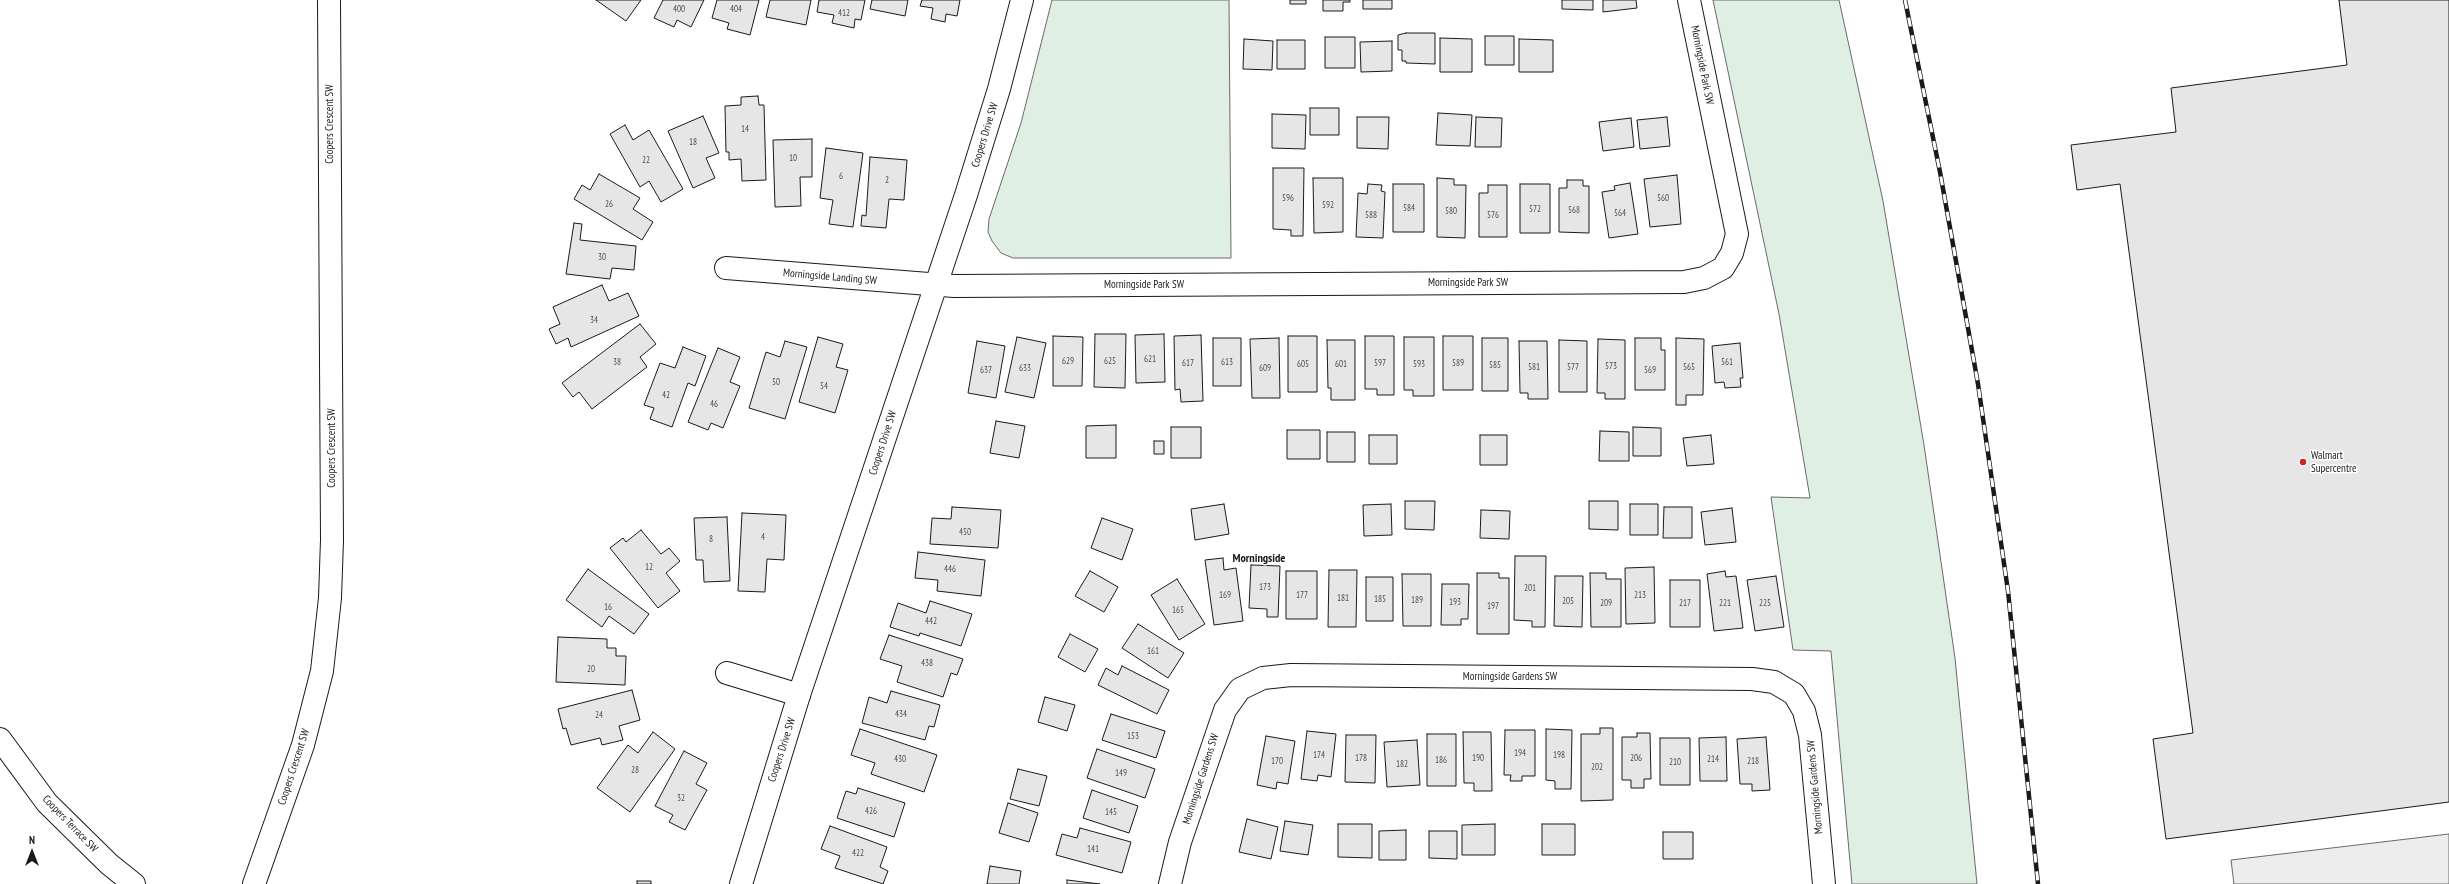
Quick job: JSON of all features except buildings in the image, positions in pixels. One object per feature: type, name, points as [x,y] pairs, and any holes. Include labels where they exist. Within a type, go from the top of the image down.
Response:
[{"type":"street","name":"Coopers Crescent SW","points":[[254,884],[303,745],[322,671],[330,598],[332,532],[329,0]]},
{"type":"street","name":"Coopers Drive SW","points":[[741,884],[799,695],[934,286],[966,195],[997,96],[1022,0]]},
{"type":"street","name":"Morningside Park SW","points":[[934,286],[1684,282],[1704,278],[1723,268],[1732,253],[1737,234],[1689,0]]},
{"type":"street","name":"Morningside Landing SW","points":[[726,268],[934,286]]},
{"type":"street","points":[[726,672],[799,695]]},
{"type":"street","name":"Morningside Gardens SW","points":[[1170,884],[1180,842],[1225,710],[1240,689],[1263,678],[1291,675],[1752,679],[1774,682],[1794,694],[1806,717],[1810,735],[1824,884]]},
{"type":"street","name":"Coopers Terrace SW","points":[[0,738],[48,803],[109,864],[134,884]]},
{"type":"green space","points":[[1052,0],[1229,0],[1231,258],[1013,258],[1001,253],[992,241],[988,232],[989,219],[1021,123]]},
{"type":"green space","points":[[1713,0],[1839,0],[1883,201],[1924,445],[1955,658],[1977,884],[1852,884],[1831,651],[1793,650],[1771,497],[1810,498],[1779,314]]},
{"type":"shaded area","points":[[2449,834],[2449,884],[2234,884],[2231,860]]},
{"type":"railway","points":[[1905,0],[1940,172],[1978,384],[2008,591],[2038,884]]},
{"type":"place","name":"Walmart Supercentre","points":[[2303,462]]},
{"type":"district","name":"Morningside","points":[[1259,559]]}]
